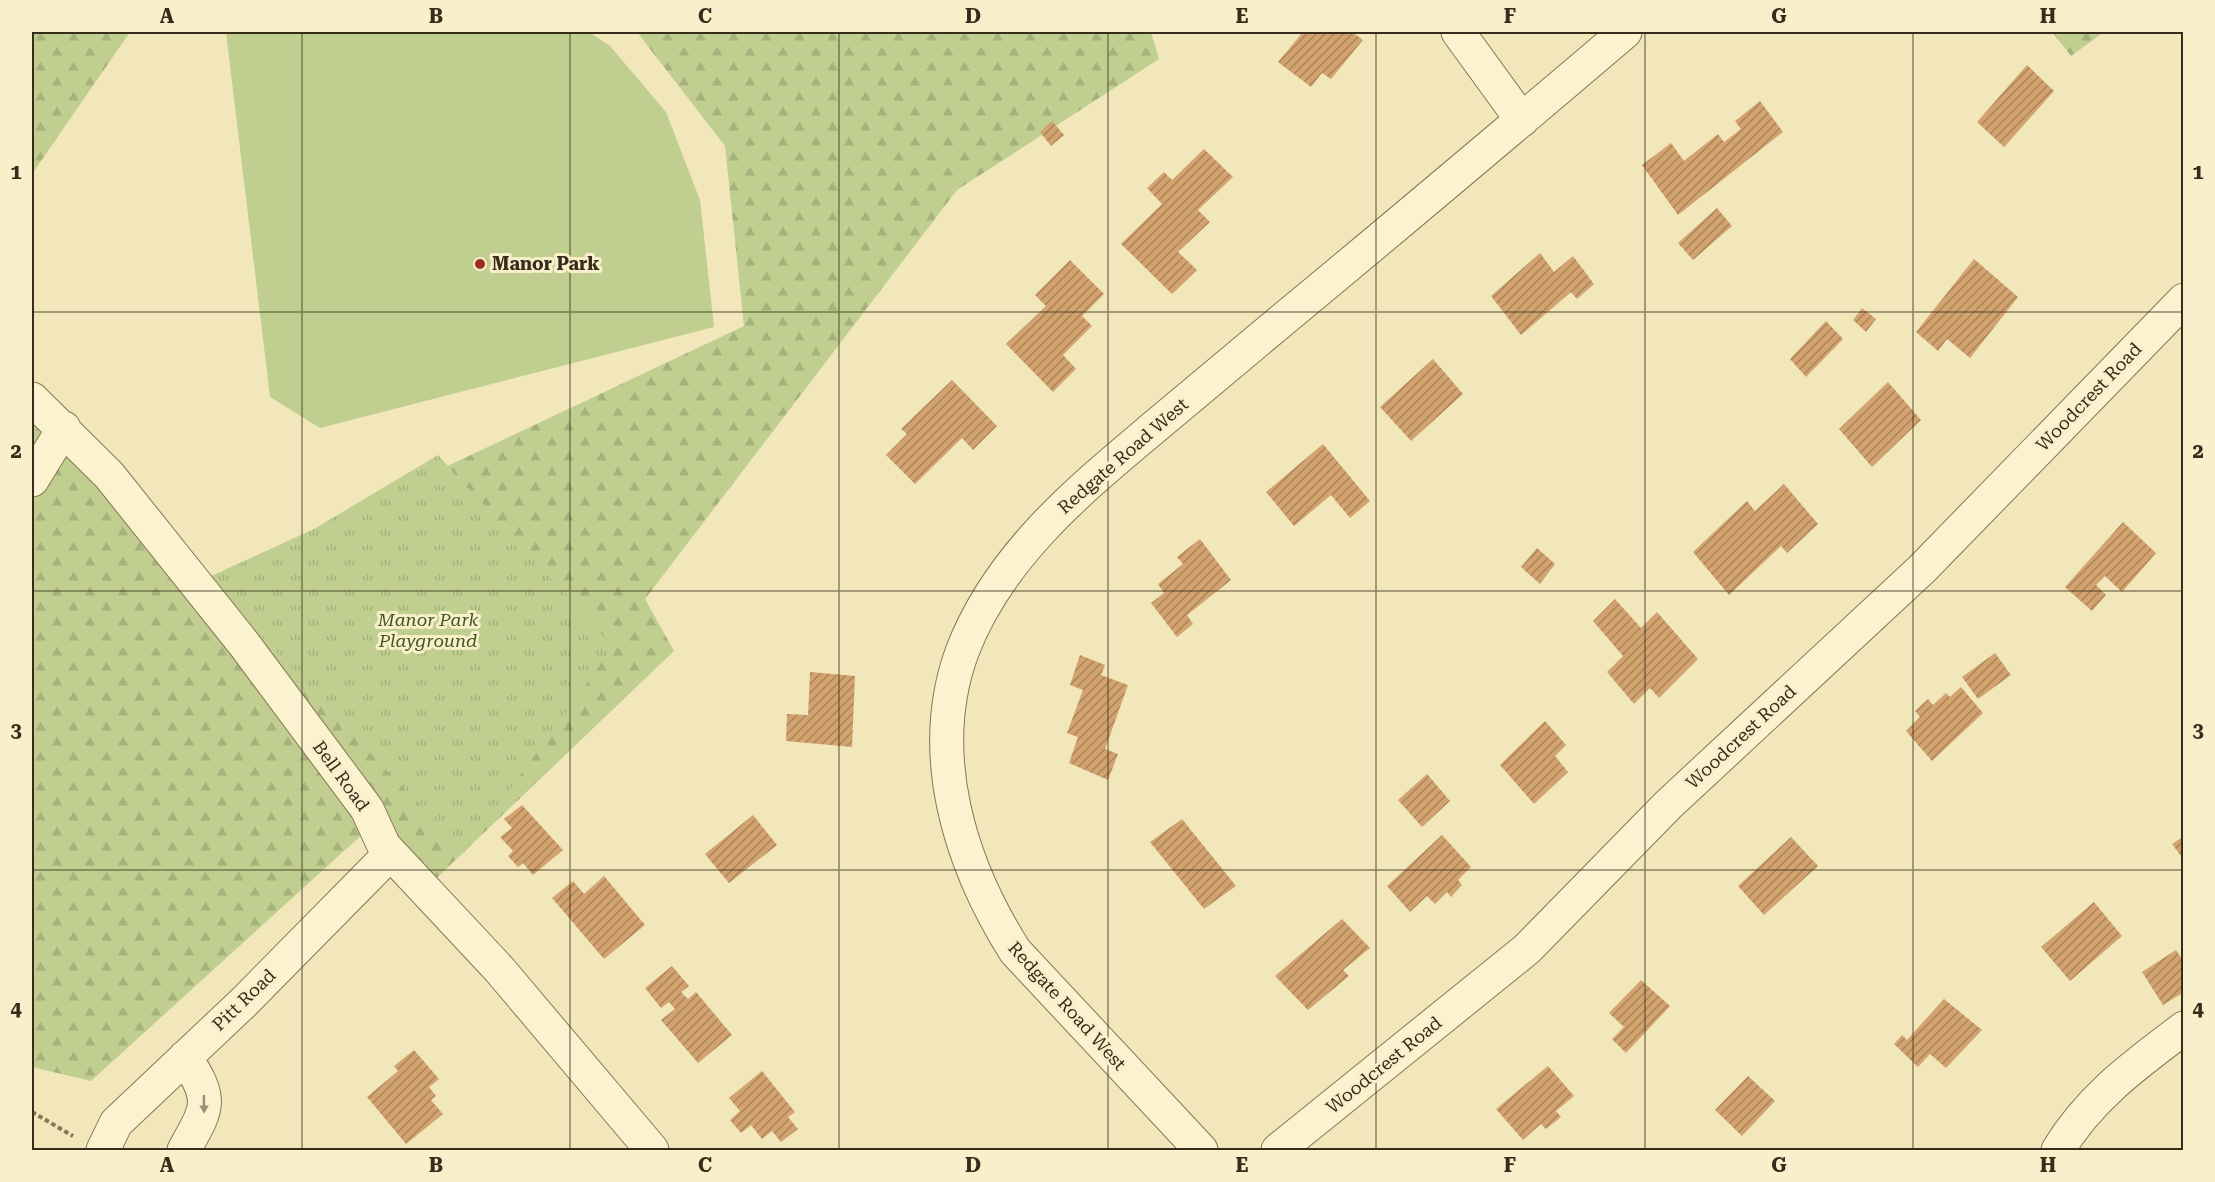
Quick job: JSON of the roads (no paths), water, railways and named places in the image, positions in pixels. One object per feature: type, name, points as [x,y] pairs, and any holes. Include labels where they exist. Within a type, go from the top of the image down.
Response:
[{"type":"street","points":[[1458,32],[1522,120]]},
{"type":"street","name":"Redgate Road West","points":[[1200,1150],[1015,951],[992,915],[971,869],[952,806],[947,754],[950,702],[961,654],[980,610],[1000,578],[1082,487],[1625,32]]},
{"type":"street","name":"Woodcrest Road","points":[[1278,1150],[1527,949],[1668,805],[1922,569],[2184,300]]},
{"type":"street","name":"Bell Road","points":[[32,399],[64,428],[109,475],[244,644],[367,809],[390,854],[498,969],[652,1150]]},
{"type":"street","points":[[32,480],[64,428]]},
{"type":"street","name":"Pitt Road","points":[[92,1145],[185,1057],[390,854]]},
{"type":"street","points":[[2058,1150],[2084,1112],[2127,1072],[2184,1028]]},
{"type":"street","points":[[184,1150],[206,1110],[202,1083],[185,1057]]},
{"type":"place","name":"Manor Park","points":[[480,264]]},
{"type":"park label","name":"Manor Park Playground","points":[[428,630]]}]
